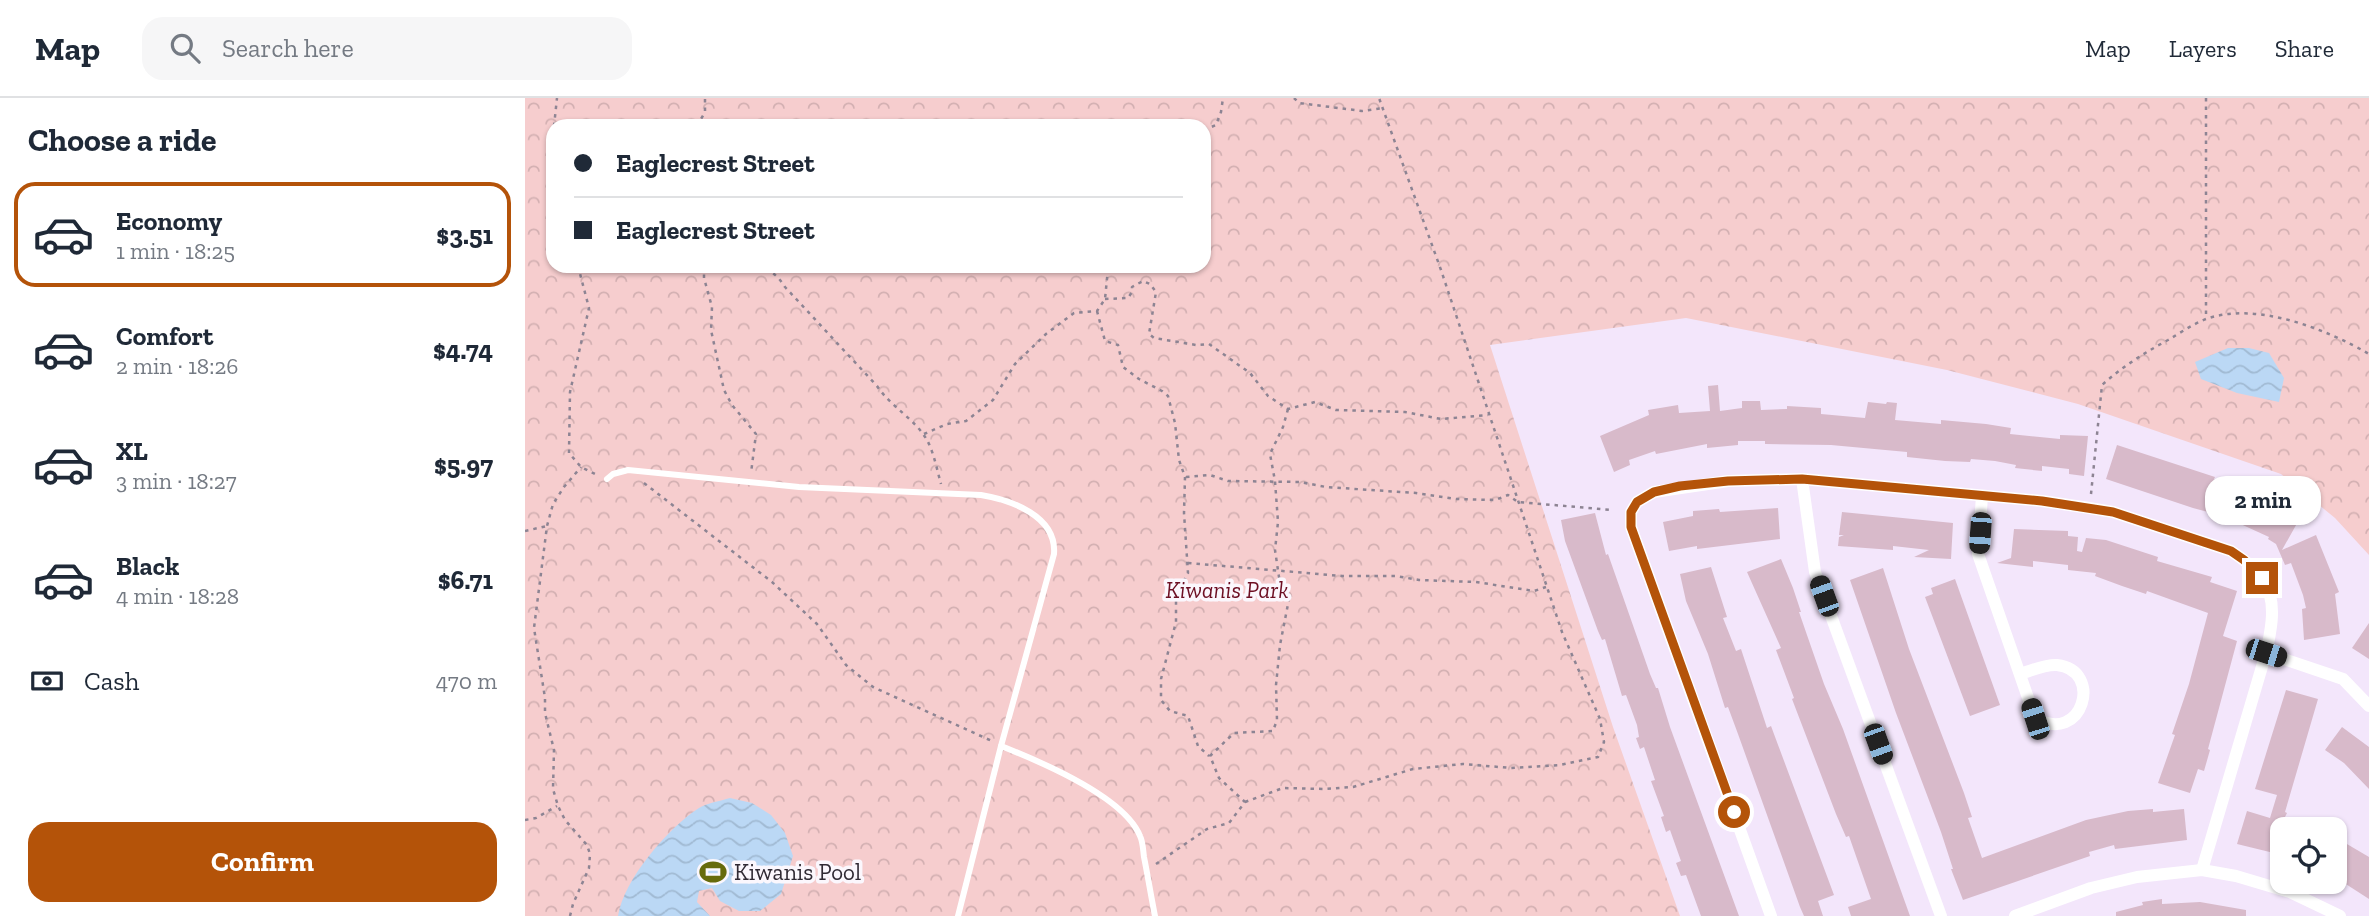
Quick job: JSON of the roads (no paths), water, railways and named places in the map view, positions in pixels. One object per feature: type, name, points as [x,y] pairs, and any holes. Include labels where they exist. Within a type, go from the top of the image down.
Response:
[{"type":"street","points":[[1802,479],[1815,572],[1941,916]]},
{"type":"street","points":[[1771,916],[1631,527],[1631,512],[1637,502],[1654,492],[1680,486],[1728,481],[1802,479],[1982,496],[2113,512],[2231,551],[2262,578],[2270,596],[2274,618],[2202,870]]},
{"type":"street","points":[[1982,496],[1978,554],[2035,719],[2043,723],[2060,724],[2069,721],[2081,709],[2084,692],[2082,684],[2078,677],[2065,667],[2049,665],[2020,674]]},
{"type":"street","points":[[2266,653],[2343,680],[2369,706]]},
{"type":"street","points":[[2015,916],[2114,882],[2202,870],[2236,876],[2290,892],[2340,916]]},
{"type":"lane","points":[[607,479],[613,474],[628,470],[799,487],[945,492],[995,497],[1035,515],[1048,528],[1055,546],[958,916]]},
{"type":"lane","points":[[1001,746],[1077,780],[1122,813],[1140,836],[1155,916]]},
{"type":"water","points":[[2228,348],[2249,348],[2269,353],[2284,378],[2279,402],[2237,393],[2201,379],[2195,362]]},
{"type":"water","name":"Kiwanis Pool","points":[[730,798],[752,803],[771,815],[785,833],[793,856],[781,894],[760,911],[739,911],[720,901],[712,888],[699,891],[697,902],[710,916],[618,916],[629,886],[661,841],[699,808]]},
{"type":"place","name":"Kiwanis Pool","points":[[713,872]]},
{"type":"park label","name":"Kiwanis Park","points":[[1227,590]]}]
